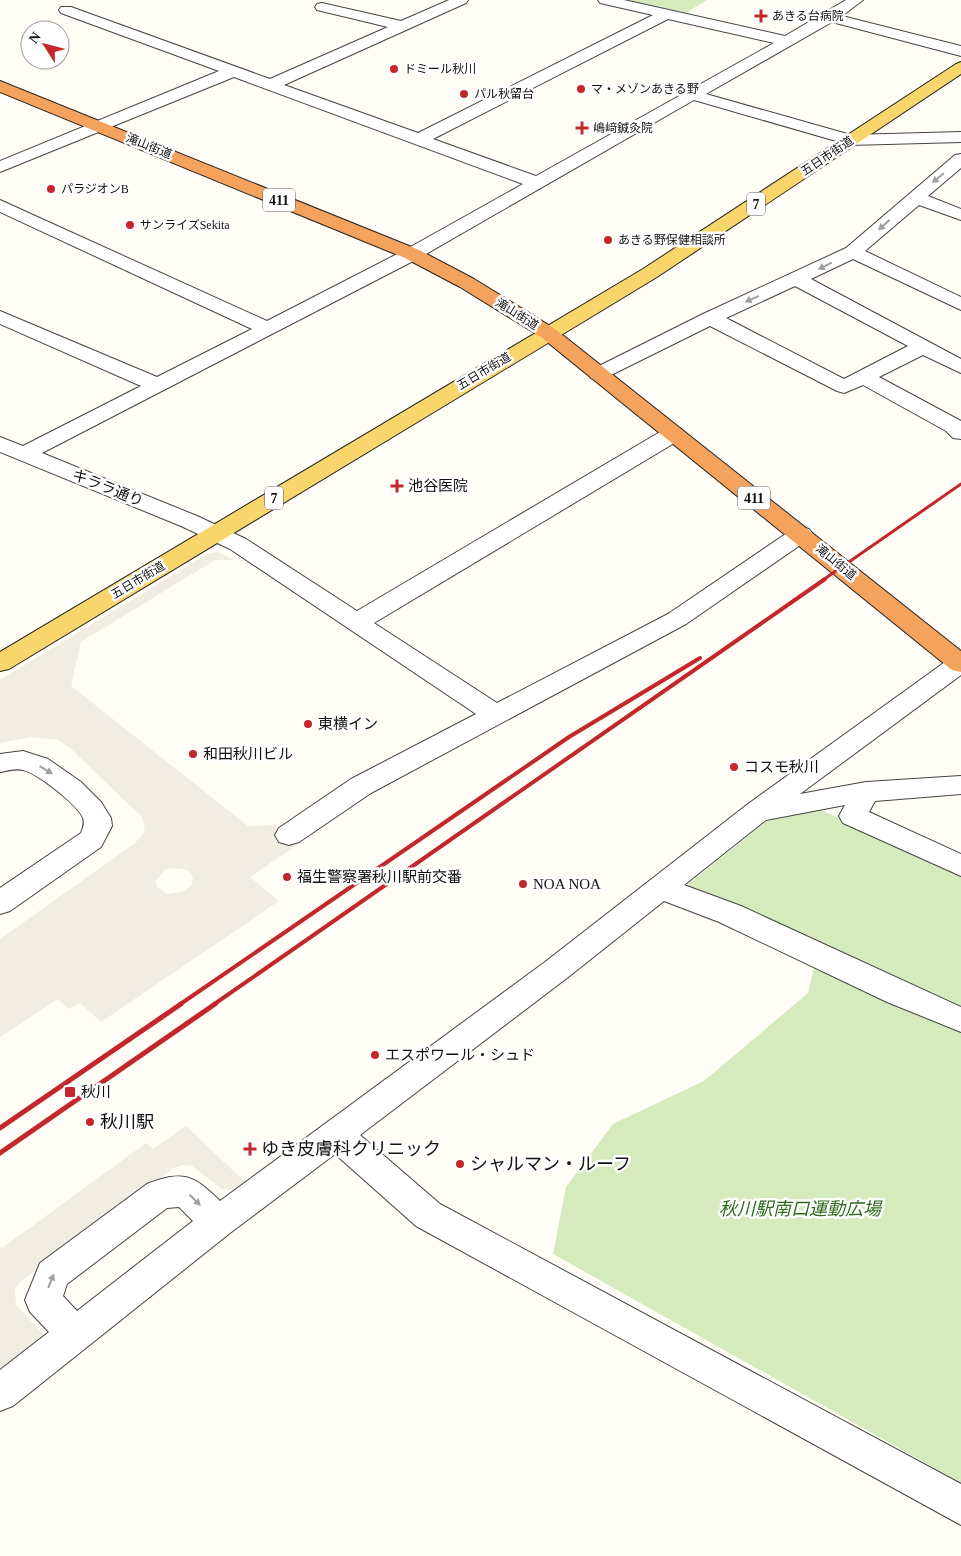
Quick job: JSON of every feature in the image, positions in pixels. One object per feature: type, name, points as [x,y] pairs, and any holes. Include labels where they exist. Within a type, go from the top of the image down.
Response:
[{"type":"highway","name":"滝山街道","points":[[0,86],[412,254],[467,283],[548,333],[961,663]]},
{"type":"main road","name":"五日市街道","points":[[2,659],[650,273],[961,67]]},
{"type":"street","points":[[270,85],[461,0]]},
{"type":"street","points":[[605,0],[786,41]]},
{"type":"street","points":[[24,454],[412,254],[786,41],[830,18],[856,0]]},
{"type":"street","points":[[82,3],[66,10],[538,183]]},
{"type":"street","points":[[322,13],[338,11],[402,26]]},
{"type":"street","points":[[419,139],[666,14]]},
{"type":"street","points":[[830,18],[961,51]]},
{"type":"street","points":[[0,167],[234,71]]},
{"type":"street","points":[[693,95],[850,140],[961,137]]},
{"type":"street","points":[[598,374],[710,318],[853,252],[961,159]]},
{"type":"street","points":[[915,197],[961,215]]},
{"type":"street","points":[[0,205],[268,329]]},
{"type":"street","points":[[853,252],[961,304]]},
{"type":"street","points":[[797,279],[961,367]]},
{"type":"street","points":[[0,317],[158,385]]},
{"type":"street","points":[[710,318],[844,387],[922,347]]},
{"type":"street","points":[[863,377],[954,426],[961,433]]},
{"type":"street","points":[[357,622],[673,434]]},
{"type":"street","name":"キララ通り","points":[[0,444],[238,544],[496,714]]},
{"type":"street","points":[[289,835],[361,786],[677,619],[801,534]]},
{"type":"street","points":[[0,1392],[335,1133],[556,970],[758,811],[961,663]]},
{"type":"street","points":[[0,763],[16,760],[29,761],[47,770],[84,800],[96,814],[98,826],[91,840],[7,895]]},
{"type":"street","points":[[758,811],[866,792],[961,785]]},
{"type":"street","points":[[866,792],[853,816],[961,866]]},
{"type":"street","points":[[661,888],[730,914],[898,994],[961,1020]]},
{"type":"street","points":[[335,1133],[428,1215],[961,1506]]},
{"type":"street","points":[[75,1334],[43,1300],[53,1274],[159,1194],[186,1192],[218,1222]]},
{"type":"green space","points":[[628,0],[707,0],[686,13]]},
{"type":"green space","points":[[817,808],[961,875],[961,1007],[682,889],[766,822]]},
{"type":"green space","name":"秋川駅南口運動広場","points":[[815,963],[961,1029],[961,1483],[553,1254],[566,1187],[613,1124],[704,1081],[808,993]]},
{"type":"shaded area","points":[[217,552],[235,560],[215,560],[81,642],[71,686],[248,826],[276,825],[300,843],[250,877],[279,901],[101,1022],[80,1003],[69,1009],[58,999],[0,1037],[0,939],[135,843],[142,835],[145,827],[142,817],[71,749],[58,740],[31,737],[0,743],[0,680],[207,554]],"holes":[[[173,868],[188,870],[193,880],[191,886],[184,891],[168,894],[157,887],[156,881],[165,870]]]},
{"type":"shaded area","points":[[186,1126],[245,1182],[233,1190],[222,1189],[192,1166],[182,1165],[172,1169],[19,1283],[15,1290],[16,1305],[43,1334],[42,1345],[0,1378],[0,1247],[2,1248],[146,1143],[153,1149]]},
{"type":"railway","points":[[823,580],[961,484]]},
{"type":"railway","points":[[213,1005],[825,579]]},
{"type":"railway","points":[[179,1005],[569,737],[700,658]]},
{"type":"railway","points":[[0,1128],[181,1004]]},
{"type":"railway","points":[[0,1153],[215,1004]]},
{"type":"place","name":"あきる台病院","points":[[761,16]]},
{"type":"place","name":"ドミール秋川","points":[[394,69]]},
{"type":"place","name":"マ・メゾンあきる野","points":[[581,89]]},
{"type":"place","name":"パル秋留台","points":[[464,94]]},
{"type":"place","name":"嶋﨑鍼灸院","points":[[582,128]]},
{"type":"place","name":"パラジオンB","points":[[51,189]]},
{"type":"place","name":"サンライズSekita","points":[[130,225]]},
{"type":"place","name":"あきる野保健相談所","points":[[608,240]]},
{"type":"place","name":"池谷医院","points":[[397,486]]},
{"type":"place","name":"東横イン","points":[[308,724]]},
{"type":"place","name":"和田秋川ビル","points":[[193,754]]},
{"type":"place","name":"コスモ秋川","points":[[734,767]]},
{"type":"place","name":"福生警察署秋川駅前交番","points":[[287,877]]},
{"type":"place","name":"NOA NOA","points":[[523,884]]},
{"type":"place","name":"エスポワール・シュド","points":[[375,1055]]},
{"type":"place","name":"秋川","points":[[70,1092]]},
{"type":"place","name":"秋川駅","points":[[90,1122]]},
{"type":"place","name":"ゆき皮膚科クリニック","points":[[250,1149]]},
{"type":"place","name":"シャルマン・ルーフ","points":[[460,1164]]}]
